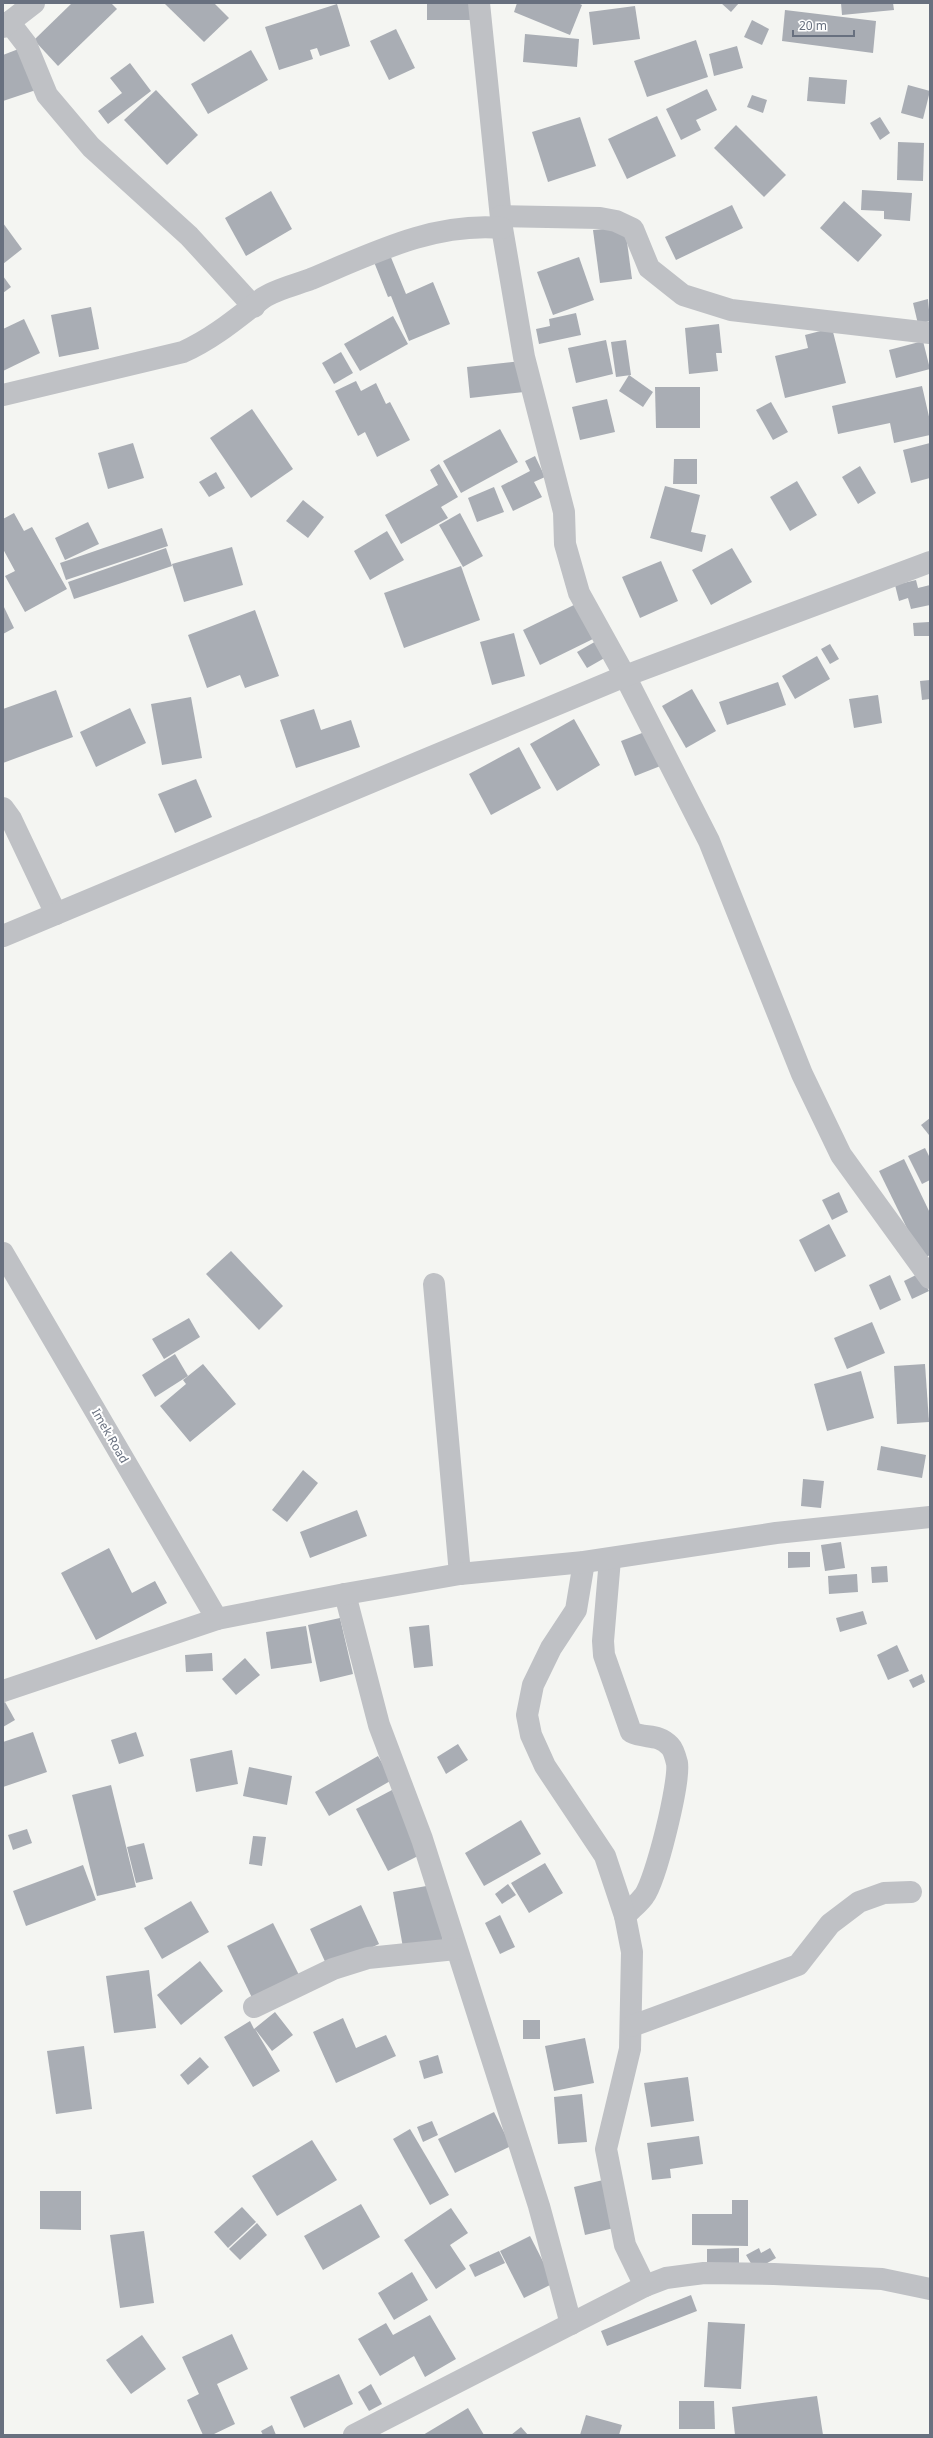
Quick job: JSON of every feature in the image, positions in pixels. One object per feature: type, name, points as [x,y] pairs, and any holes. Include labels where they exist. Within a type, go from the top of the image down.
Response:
[{"type":"street","points":[[34,3],[6,24],[26,44],[47,95],[86,141],[188,236],[254,307]]},
{"type":"street","points":[[479,3],[502,222],[524,357],[564,512],[565,544],[579,593],[625,676],[709,841],[802,1074],[841,1155],[930,1278]]},
{"type":"street","points":[[3,394],[183,352],[206,342],[254,307],[264,297],[398,243],[452,228],[502,222],[600,218],[616,221],[633,229],[649,268],[683,295],[731,310],[930,333]]},
{"type":"street","points":[[3,936],[625,676],[930,562]]},
{"type":"street","points":[[3,808],[11,819],[56,914]]},
{"type":"street","name":"Imek Road","points":[[3,1254],[217,1619]]},
{"type":"street","points":[[434,1284],[460,1574]]},
{"type":"street","points":[[3,1691],[217,1619],[345,1594],[460,1574],[610,1559],[776,1533],[930,1517]]},
{"type":"street","points":[[610,1559],[603,1641],[608,1666],[631,1732],[640,1736],[655,1736],[671,1747],[677,1763],[676,1790],[659,1856],[645,1895],[625,1916]]},
{"type":"street","points":[[584,1562],[576,1610],[551,1648],[533,1685],[527,1715],[531,1735],[545,1766],[605,1856],[625,1916],[632,1952],[632,2026],[630,2049],[606,2150],[625,2245],[645,2286]]},
{"type":"street","points":[[345,1594],[379,1726],[422,1838],[456,1949],[539,2206],[571,2324]]},
{"type":"street","points":[[632,2026],[798,1965],[830,1924],[859,1902],[884,1893],[911,1892]]},
{"type":"street","points":[[254,2006],[333,1969],[361,1960],[456,1949]]},
{"type":"street","points":[[354,2435],[645,2286],[666,2278],[704,2273],[882,2279],[930,2289]]},
{"type":"building","points":[[72,3],[111,3],[117,9],[58,66],[34,40]]},
{"type":"building","points":[[164,3],[214,3],[229,18],[204,42]]},
{"type":"building","points":[[427,3],[471,3],[471,20],[427,20]]},
{"type":"building","points":[[517,3],[578,3],[582,5],[570,35],[514,12]]},
{"type":"building","points":[[721,3],[739,3],[731,12]]},
{"type":"building","points":[[841,3],[893,3],[894,10],[842,15]]},
{"type":"building","points":[[337,4],[350,46],[320,56],[317,48],[310,50],[313,59],[279,70],[265,27]]},
{"type":"building","points":[[635,6],[640,39],[593,45],[589,12]]},
{"type":"building","points":[[785,10],[876,21],[873,53],[782,41]]},
{"type":"building","points":[[752,20],[769,29],[762,45],[744,37]]},
{"type":"building","points":[[396,29],[415,68],[389,80],[370,41]]},
{"type":"building","points":[[525,34],[579,39],[577,67],[523,62]]},
{"type":"building","points":[[696,40],[708,77],[647,97],[634,61]]},
{"type":"building","points":[[737,46],[743,68],[714,76],[709,54]]},
{"type":"building","points":[[21,48],[36,90],[3,101],[3,55]]},
{"type":"building","points":[[251,50],[268,80],[208,114],[191,84]]},
{"type":"building","points":[[130,63],[151,91],[108,124],[98,111],[122,93],[110,78]]},
{"type":"building","points":[[809,77],[847,80],[845,104],[807,101]]},
{"type":"building","points":[[908,85],[930,91],[923,119],[901,113]]},
{"type":"building","points":[[707,89],[717,110],[696,120],[701,130],[681,140],[666,109]]},
{"type":"building","points":[[156,90],[198,135],[167,165],[124,120]]},
{"type":"building","points":[[752,95],[767,100],[763,113],[747,107]]},
{"type":"building","points":[[657,116],[676,156],[627,179],[608,139]]},
{"type":"building","points":[[580,117],[596,166],[548,182],[532,132]]},
{"type":"building","points":[[880,117],[890,133],[880,140],[870,123]]},
{"type":"building","points":[[736,125],[786,175],[764,197],[714,148]]},
{"type":"building","points":[[898,142],[924,143],[923,181],[897,180]]},
{"type":"building","points":[[862,190],[912,193],[910,221],[884,219],[884,211],[861,210]]},
{"type":"building","points":[[271,191],[292,229],[246,256],[225,218]]},
{"type":"building","points":[[844,201],[882,235],[858,262],[820,228]]},
{"type":"building","points":[[732,205],[743,228],[676,260],[665,237]]},
{"type":"building","points":[[3,223],[22,249],[3,264]]},
{"type":"building","points":[[625,227],[632,279],[600,283],[593,230]]},
{"type":"building","points":[[390,255],[406,294],[433,282],[450,324],[409,341],[391,296],[388,297],[374,262]]},
{"type":"building","points":[[579,257],[594,300],[553,315],[537,272]]},
{"type":"building","points":[[3,276],[11,287],[3,293]]},
{"type":"building","points":[[928,299],[930,321],[918,324],[913,303]]},
{"type":"building","points":[[91,307],[99,349],[59,357],[51,315]]},
{"type":"building","points":[[576,313],[581,335],[539,344],[536,329],[550,326],[549,319]]},
{"type":"building","points":[[393,316],[408,344],[360,371],[344,344]]},
{"type":"building","points":[[24,319],[40,353],[3,371],[3,329]]},
{"type":"building","points":[[719,324],[722,353],[716,353],[718,371],[689,374],[685,328]]},
{"type":"building","points":[[832,328],[846,383],[785,398],[775,356],[808,348],[805,335]]},
{"type":"building","points":[[606,340],[613,374],[576,383],[568,348]]},
{"type":"building","points":[[626,340],[631,375],[616,377],[611,342]]},
{"type":"building","points":[[923,341],[930,369],[896,378],[889,350]]},
{"type":"building","points":[[341,352],[353,373],[334,384],[322,363]]},
{"type":"building","points":[[521,361],[524,392],[470,398],[467,367]]},
{"type":"building","points":[[629,375],[653,392],[643,407],[619,391]]},
{"type":"building","points":[[356,381],[361,391],[376,383],[386,404],[390,402],[410,440],[377,457],[365,432],[358,436],[335,391]]},
{"type":"building","points":[[922,386],[930,421],[930,435],[894,443],[890,423],[838,434],[832,406]]},
{"type":"building","points":[[655,387],[700,387],[700,428],[656,428]]},
{"type":"building","points":[[607,399],[615,432],[580,440],[572,407]]},
{"type":"building","points":[[771,402],[788,432],[773,440],[756,410]]},
{"type":"building","points":[[252,409],[293,469],[251,498],[210,438]]},
{"type":"building","points":[[500,429],[518,462],[461,493],[443,461]]},
{"type":"building","points":[[133,443],[144,478],[108,489],[98,453]]},
{"type":"building","points":[[930,443],[930,478],[911,483],[903,450]]},
{"type":"building","points":[[535,456],[545,477],[534,482],[542,497],[513,511],[501,486],[530,471],[525,461]]},
{"type":"building","points":[[674,459],[697,459],[697,484],[673,484]]},
{"type":"building","points":[[439,464],[458,497],[441,507],[448,518],[401,544],[385,515],[438,485],[430,470]]},
{"type":"building","points":[[860,466],[876,493],[858,504],[842,477]]},
{"type":"building","points":[[216,472],[225,488],[209,497],[199,482]]},
{"type":"building","points":[[797,481],[817,515],[790,531],[770,497]]},
{"type":"building","points":[[665,486],[700,495],[691,532],[706,535],[702,552],[650,538]]},
{"type":"building","points":[[494,487],[504,512],[477,522],[468,498]]},
{"type":"building","points":[[303,500],[324,517],[308,538],[286,521]]},
{"type":"building","points":[[14,513],[24,531],[32,527],[67,589],[25,612],[5,576],[15,571],[3,549],[3,519]]},
{"type":"building","points":[[460,513],[483,556],[463,567],[439,525]]},
{"type":"building","points":[[88,522],[99,544],[65,560],[55,538]]},
{"type":"building","points":[[162,528],[168,546],[66,580],[60,563]]},
{"type":"building","points":[[387,531],[404,560],[370,580],[354,551]]},
{"type":"building","points":[[232,547],[243,585],[184,602],[172,564]]},
{"type":"building","points":[[166,548],[172,566],[74,599],[68,582]]},
{"type":"building","points":[[732,548],[752,582],[711,605],[692,570]]},
{"type":"building","points":[[661,561],[678,601],[640,618],[622,577]]},
{"type":"building","points":[[461,566],[480,620],[404,648],[384,593]]},
{"type":"building","points":[[916,580],[918,588],[930,585],[930,605],[911,609],[908,598],[899,601],[895,585]]},
{"type":"building","points":[[580,602],[597,637],[540,665],[523,630]]},
{"type":"building","points":[[3,605],[14,628],[3,634]]},
{"type":"building","points":[[255,610],[279,676],[245,688],[240,675],[207,688],[188,635]]},
{"type":"building","points":[[929,622],[930,636],[914,636],[913,623]]},
{"type":"building","points":[[514,633],[525,676],[492,685],[480,642]]},
{"type":"building","points":[[598,640],[608,656],[587,668],[577,652]]},
{"type":"building","points":[[830,644],[839,659],[830,664],[821,649]]},
{"type":"building","points":[[817,656],[830,679],[795,699],[782,676]]},
{"type":"building","points":[[930,680],[930,699],[922,700],[920,681]]},
{"type":"building","points":[[778,682],[786,705],[727,725],[719,702]]},
{"type":"building","points":[[692,689],[716,731],[686,748],[662,706]]},
{"type":"building","points":[[56,690],[73,737],[3,763],[3,709]]},
{"type":"building","points":[[878,695],[882,723],[854,728],[849,699]]},
{"type":"building","points":[[191,697],[202,758],[162,765],[151,704]]},
{"type":"building","points":[[130,708],[146,743],[96,767],[80,732]]},
{"type":"building","points":[[314,709],[321,730],[351,720],[360,747],[296,768],[280,720]]},
{"type":"building","points":[[574,719],[600,765],[557,791],[530,744]]},
{"type":"building","points":[[650,730],[663,765],[635,776],[621,741]]},
{"type":"building","points":[[519,747],[541,788],[491,815],[469,774]]},
{"type":"building","points":[[196,779],[212,817],[175,833],[158,794]]},
{"type":"building","points":[[930,1118],[930,1134],[929,1135],[921,1125]]},
{"type":"building","points":[[925,1148],[930,1158],[930,1180],[922,1184],[908,1156]]},
{"type":"building","points":[[904,1159],[930,1213],[930,1255],[922,1259],[879,1171]]},
{"type":"building","points":[[839,1192],[848,1212],[832,1220],[822,1200]]},
{"type":"building","points":[[829,1224],[846,1256],[815,1272],[799,1240]]},
{"type":"building","points":[[231,1251],[283,1306],[259,1330],[206,1274]]},
{"type":"building","points":[[920,1273],[929,1291],[912,1299],[904,1281]]},
{"type":"building","points":[[890,1275],[901,1300],[880,1310],[869,1285]]},
{"type":"building","points":[[189,1318],[200,1337],[164,1359],[152,1339]]},
{"type":"building","points":[[872,1322],[885,1353],[847,1369],[834,1338]]},
{"type":"building","points":[[175,1354],[188,1376],[155,1397],[142,1375]]},
{"type":"building","points":[[203,1364],[236,1404],[190,1442],[160,1406],[186,1384],[183,1380]]},
{"type":"building","points":[[925,1364],[929,1422],[897,1424],[894,1366]]},
{"type":"building","points":[[861,1371],[874,1418],[827,1431],[814,1384]]},
{"type":"building","points":[[881,1446],[926,1455],[922,1478],[877,1470]]},
{"type":"building","points":[[303,1470],[318,1483],[287,1522],[272,1510]]},
{"type":"building","points":[[803,1479],[824,1481],[821,1508],[801,1506]]},
{"type":"building","points":[[357,1510],[367,1536],[310,1558],[300,1532]]},
{"type":"building","points":[[841,1542],[845,1568],[825,1571],[821,1545]]},
{"type":"building","points":[[109,1548],[132,1593],[155,1581],[167,1603],[96,1640],[61,1573]]},
{"type":"building","points":[[788,1552],[810,1552],[810,1567],[788,1568]]},
{"type":"building","points":[[887,1566],[888,1582],[872,1583],[871,1567]]},
{"type":"building","points":[[857,1574],[858,1592],[829,1594],[828,1576]]},
{"type":"building","points":[[863,1611],[867,1624],[840,1632],[836,1618]]},
{"type":"building","points":[[340,1618],[353,1674],[320,1682],[308,1625]]},
{"type":"building","points":[[429,1625],[433,1666],[414,1668],[409,1627]]},
{"type":"building","points":[[306,1626],[312,1663],[271,1669],[266,1632]]},
{"type":"building","points":[[897,1645],[909,1671],[888,1680],[877,1655]]},
{"type":"building","points":[[212,1653],[213,1671],[186,1672],[185,1655]]},
{"type":"building","points":[[245,1658],[260,1675],[236,1695],[222,1679]]},
{"type":"building","points":[[922,1674],[925,1682],[913,1688],[909,1680]]},
{"type":"building","points":[[5,1702],[15,1720],[3,1727],[3,1703]]},
{"type":"building","points":[[33,1732],[47,1772],[3,1787],[3,1742]]},
{"type":"building","points":[[136,1732],[144,1756],[119,1764],[111,1740]]},
{"type":"building","points":[[458,1744],[468,1760],[446,1774],[437,1757]]},
{"type":"building","points":[[232,1750],[238,1784],[196,1792],[190,1759]]},
{"type":"building","points":[[378,1756],[392,1780],[329,1816],[315,1792]]},
{"type":"building","points":[[249,1767],[292,1776],[287,1805],[243,1796]]},
{"type":"building","points":[[111,1785],[136,1887],[97,1896],[72,1795]]},
{"type":"building","points":[[392,1790],[424,1853],[388,1871],[356,1809]]},
{"type":"building","points":[[521,1820],[541,1854],[484,1886],[465,1853]]},
{"type":"building","points":[[27,1829],[32,1843],[13,1850],[8,1835]]},
{"type":"building","points":[[253,1836],[266,1837],[262,1866],[249,1864]]},
{"type":"building","points":[[144,1843],[153,1879],[136,1883],[127,1847]]},
{"type":"building","points":[[545,1863],[563,1893],[529,1913],[511,1883]]},
{"type":"building","points":[[83,1865],[96,1900],[26,1926],[13,1891]]},
{"type":"building","points":[[508,1884],[516,1895],[502,1904],[495,1894]]},
{"type":"building","points":[[432,1885],[444,1946],[404,1953],[393,1892]]},
{"type":"building","points":[[191,1901],[209,1932],[162,1959],[144,1928]]},
{"type":"building","points":[[361,1905],[379,1944],[328,1968],[310,1929]]},
{"type":"building","points":[[500,1915],[515,1947],[500,1954],[485,1923]]},
{"type":"building","points":[[273,1923],[303,1983],[256,2006],[227,1946]]},
{"type":"building","points":[[200,1961],[223,1991],[181,2025],[157,1995]]},
{"type":"building","points":[[149,1970],[156,2028],[114,2033],[106,1976]]},
{"type":"building","points":[[275,2012],[293,2035],[272,2051],[255,2029],[280,2071],[253,2087],[224,2037],[250,2021],[254,2029]]},
{"type":"building","points":[[343,2018],[356,2048],[386,2035],[396,2056],[336,2083],[313,2032]]},
{"type":"building","points":[[523,2020],[540,2020],[540,2039],[523,2039]]},
{"type":"building","points":[[585,2038],[594,2083],[554,2091],[545,2046]]},
{"type":"building","points":[[84,2046],[92,2109],[56,2114],[47,2051]]},
{"type":"building","points":[[438,2055],[443,2073],[424,2079],[419,2061]]},
{"type":"building","points":[[200,2057],[209,2067],[188,2085],[180,2075]]},
{"type":"building","points":[[688,2077],[694,2121],[651,2127],[644,2083]]},
{"type":"building","points":[[582,2094],[587,2142],[558,2144],[554,2097]]},
{"type":"building","points":[[494,2112],[511,2146],[455,2173],[438,2139]]},
{"type":"building","points":[[432,2121],[438,2135],[423,2142],[417,2127]]},
{"type":"building","points":[[410,2129],[449,2195],[430,2205],[393,2139]]},
{"type":"building","points":[[699,2136],[703,2164],[670,2169],[671,2178],[652,2180],[647,2143]]},
{"type":"building","points":[[312,2140],[337,2180],[277,2216],[252,2176]]},
{"type":"building","points":[[603,2180],[614,2228],[585,2235],[574,2187]]},
{"type":"building","points":[[40,2191],[81,2191],[81,2230],[40,2229]]},
{"type":"building","points":[[732,2200],[748,2200],[748,2246],[692,2245],[692,2214],[732,2214]]},
{"type":"building","points":[[361,2204],[380,2237],[323,2270],[304,2236]]},
{"type":"building","points":[[242,2207],[256,2222],[228,2248],[214,2232]]},
{"type":"building","points":[[451,2208],[468,2233],[450,2245],[466,2269],[436,2289],[404,2240]]},
{"type":"building","points":[[257,2223],[267,2235],[240,2260],[229,2249]]},
{"type":"building","points":[[144,2231],[154,2303],[120,2308],[110,2235]]},
{"type":"building","points":[[530,2236],[554,2283],[524,2298],[500,2251]]},
{"type":"building","points":[[739,2248],[739,2264],[707,2264],[707,2249]]},
{"type":"building","points":[[759,2248],[761,2253],[770,2248],[776,2258],[755,2270],[746,2255]]},
{"type":"building","points":[[499,2251],[505,2263],[475,2277],[469,2265]]},
{"type":"building","points":[[412,2272],[428,2300],[394,2320],[378,2293]]},
{"type":"building","points":[[691,2295],[697,2311],[607,2346],[601,2331]]},
{"type":"building","points":[[430,2315],[456,2359],[425,2377],[414,2356],[380,2376],[358,2339],[386,2323],[393,2335]]},
{"type":"building","points":[[708,2322],[745,2324],[741,2389],[704,2387]]},
{"type":"building","points":[[232,2334],[248,2369],[217,2384],[235,2424],[212,2435],[203,2435],[187,2400],[199,2394],[182,2357]]},
{"type":"building","points":[[142,2335],[166,2369],[131,2394],[106,2360]]},
{"type":"building","points":[[339,2374],[353,2404],[304,2428],[290,2397]]},
{"type":"building","points":[[371,2384],[382,2404],[369,2411],[358,2392]]},
{"type":"building","points":[[817,2396],[823,2435],[735,2435],[732,2407]]},
{"type":"building","points":[[679,2401],[714,2401],[715,2429],[679,2429]]},
{"type":"building","points":[[468,2408],[484,2435],[423,2435]]},
{"type":"building","points":[[586,2415],[622,2425],[619,2435],[580,2435]]},
{"type":"building","points":[[272,2425],[276,2435],[263,2435],[261,2431]]},
{"type":"building","points":[[521,2427],[528,2435],[511,2435]]}]
